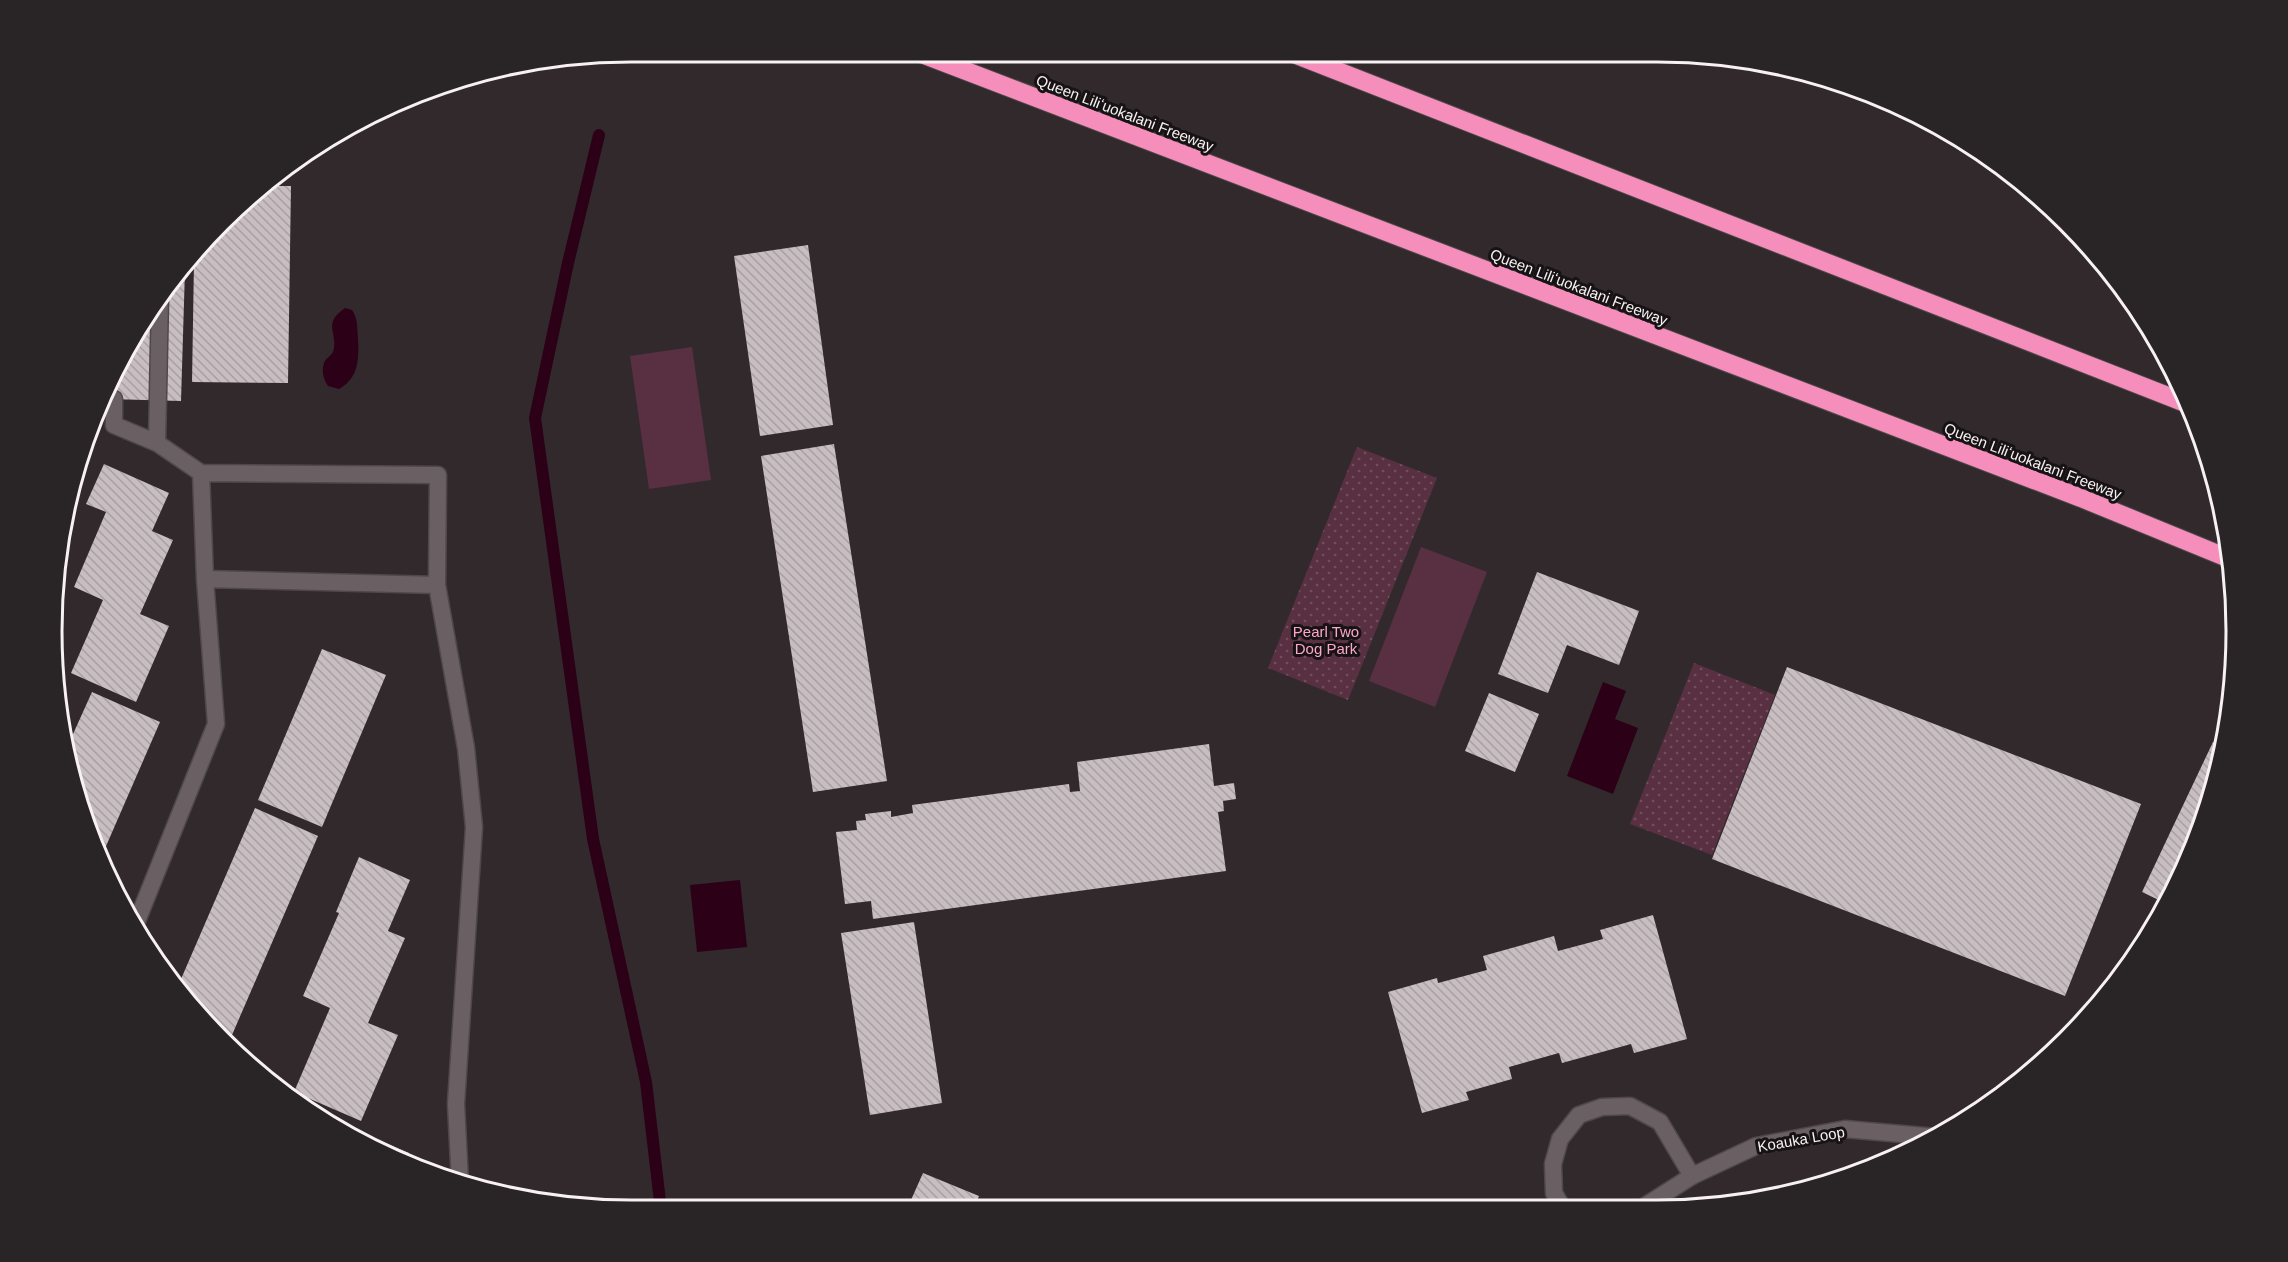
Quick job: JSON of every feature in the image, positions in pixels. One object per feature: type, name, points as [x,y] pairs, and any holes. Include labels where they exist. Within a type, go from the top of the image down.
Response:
[{"type":"highway","name":"Queen Liliʻuokalani Freeway","points":[[943,62],[2081,498],[2222,556]]},
{"type":"highway","points":[[1315,62],[2177,400]]},
{"type":"street","points":[[158,442],[160,311]]},
{"type":"street","points":[[114,399],[114,425],[158,442],[201,473],[438,475],[436,585],[466,748],[474,827],[456,1104],[460,1174]]},
{"type":"street","points":[[139,917],[216,724],[205,579],[201,473]]},
{"type":"street","points":[[205,579],[436,585]]},
{"type":"street","points":[[1558,1200],[1554,1193],[1552,1164],[1560,1139],[1579,1115],[1602,1107],[1630,1106],[1660,1122],[1692,1176]]},
{"type":"street","name":"Koauka Loop","points":[[1654,1200],[1692,1176],[1756,1146],[1845,1129],[1921,1136]]},
{"type":"green space","points":[[692,347],[711,480],[649,489],[630,356]]},
{"type":"green space","name":"Pearl Two Dog Park","points":[[1357,447],[1437,478],[1348,700],[1268,668]]},
{"type":"green space","points":[[1421,547],[1487,572],[1435,707],[1369,681]]},
{"type":"green space","points":[[1694,663],[1775,695],[1712,855],[1630,824]]},
{"type":"shaded area","points":[[345,308],[352,310],[355,317],[358,353],[354,374],[346,385],[339,389],[328,386],[323,370],[325,362],[333,352],[332,324]]},
{"type":"shaded area","points":[[1603,682],[1626,691],[1615,719],[1638,728],[1613,794],[1567,776]]},
{"type":"shaded area","points":[[740,880],[747,947],[697,952],[690,885]]},
{"type":"building","points":[[276,186],[291,186],[288,383],[192,382],[194,267],[228,228]]},
{"type":"building","points":[[808,245],[833,425],[760,436],[734,256]]},
{"type":"building","points":[[185,277],[181,401],[111,399],[138,346]]},
{"type":"building","points":[[834,444],[887,781],[813,792],[761,456]]},
{"type":"building","points":[[104,464],[169,493],[152,531],[173,540],[140,614],[169,626],[136,702],[71,673],[103,600],[74,587],[106,512],[86,504]]},
{"type":"building","points":[[1537,572],[1639,611],[1619,665],[1567,645],[1548,693],[1498,674]]},
{"type":"building","points":[[322,649],[386,675],[322,827],[258,800]]},
{"type":"building","points":[[1787,667],[2141,804],[2065,996],[1712,859]]},
{"type":"building","points":[[92,692],[160,722],[105,849],[81,778],[71,738]]},
{"type":"building","points":[[1489,693],[1539,714],[1515,772],[1465,751]]},
{"type":"building","points":[[2213,742],[2216,743],[2196,814],[2168,883],[2159,900],[2142,892]]},
{"type":"building","points":[[1209,744],[1214,786],[1234,783],[1236,799],[1223,801],[1224,811],[1218,812],[1226,871],[873,919],[871,901],[845,904],[836,832],[857,830],[856,821],[866,820],[865,814],[891,811],[891,817],[913,813],[912,805],[1069,784],[1070,792],[1080,791],[1077,762]]},
{"type":"building","points":[[255,808],[318,836],[231,1037],[181,980]]},
{"type":"building","points":[[359,857],[410,880],[388,931],[405,938],[368,1023],[398,1035],[361,1121],[295,1091],[330,1008],[303,996],[339,913],[336,912]]},
{"type":"building","points":[[1653,915],[1687,1039],[1634,1053],[1631,1044],[1562,1063],[1559,1053],[1509,1067],[1512,1079],[1466,1092],[1469,1100],[1422,1113],[1388,992],[1437,978],[1438,983],[1487,970],[1483,956],[1554,936],[1558,951],[1603,939],[1600,930]]},
{"type":"building","points":[[914,922],[942,1103],[870,1115],[841,933]]},
{"type":"building","points":[[364,1134],[409,1153],[408,1155]]},
{"type":"building","points":[[923,1173],[979,1196],[977,1200],[911,1200]]},
{"type":"waterway","points":[[599,135],[568,263],[535,418],[593,839],[646,1082],[660,1200]]}]
